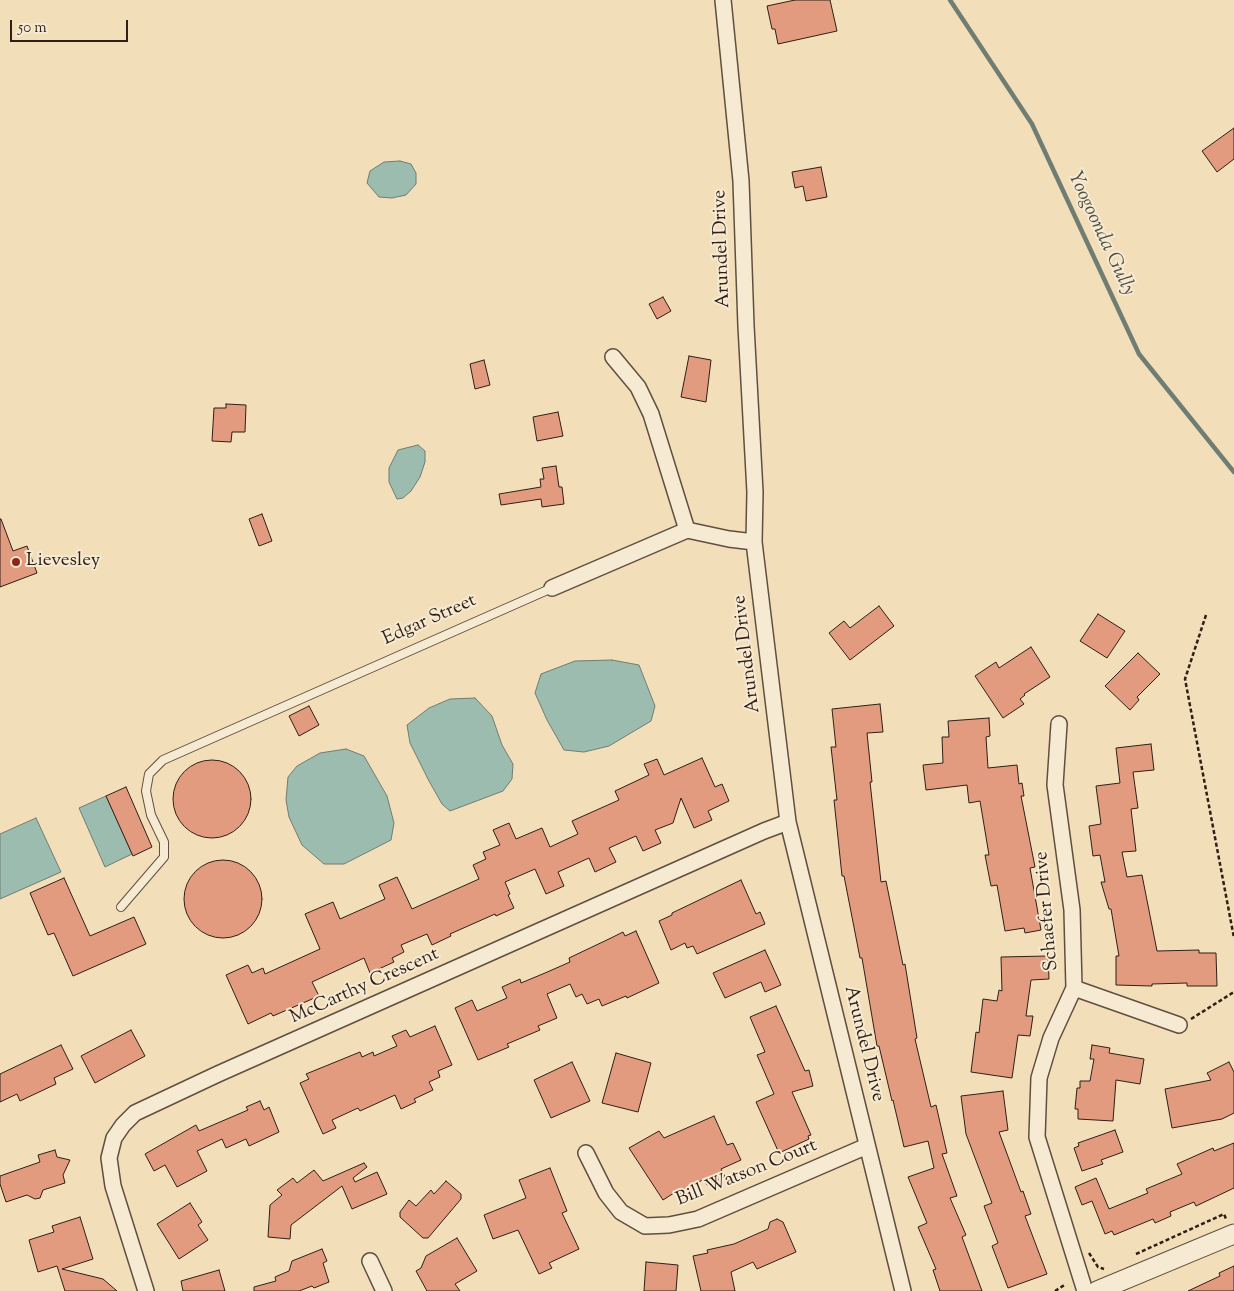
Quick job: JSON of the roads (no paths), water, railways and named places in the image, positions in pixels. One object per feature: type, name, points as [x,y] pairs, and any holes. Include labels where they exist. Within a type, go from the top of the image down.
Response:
[{"type":"street","name":"Arundel Drive","points":[[723,0],[741,181],[746,326],[755,492],[754,542],[788,822],[903,1291]]},
{"type":"street","points":[[613,356],[638,387],[651,414],[687,530],[754,542]]},
{"type":"street","name":"Edgar Street","points":[[552,588],[687,530]]},
{"type":"street","name":"Schaefer Drive","points":[[1059,724],[1055,785],[1072,910],[1074,988],[1051,1038],[1039,1078],[1037,1137],[1085,1291]]},
{"type":"street","name":"McCarthy Crescent","points":[[146,1291],[113,1186],[109,1158],[114,1138],[123,1124],[135,1113],[236,1066],[788,822]]},
{"type":"street","points":[[1074,988],[1179,1025]]},
{"type":"street","name":"Bill Watson Court","points":[[586,1154],[606,1193],[621,1212],[645,1226],[669,1225],[698,1219],[867,1146]]},
{"type":"street","points":[[1097,1291],[1230,1226]]},
{"type":"street","points":[[370,1261],[384,1291]]},
{"type":"lane","name":"Edgar Street","points":[[121,906],[164,857],[164,842],[151,815],[146,791],[149,774],[163,760],[552,588]]},
{"type":"waterway","name":"Yoogoonda Gully","points":[[950,0],[1032,124],[1139,354],[1234,472]]},
{"type":"place","name":"Lievesley","points":[[16,562]]}]
